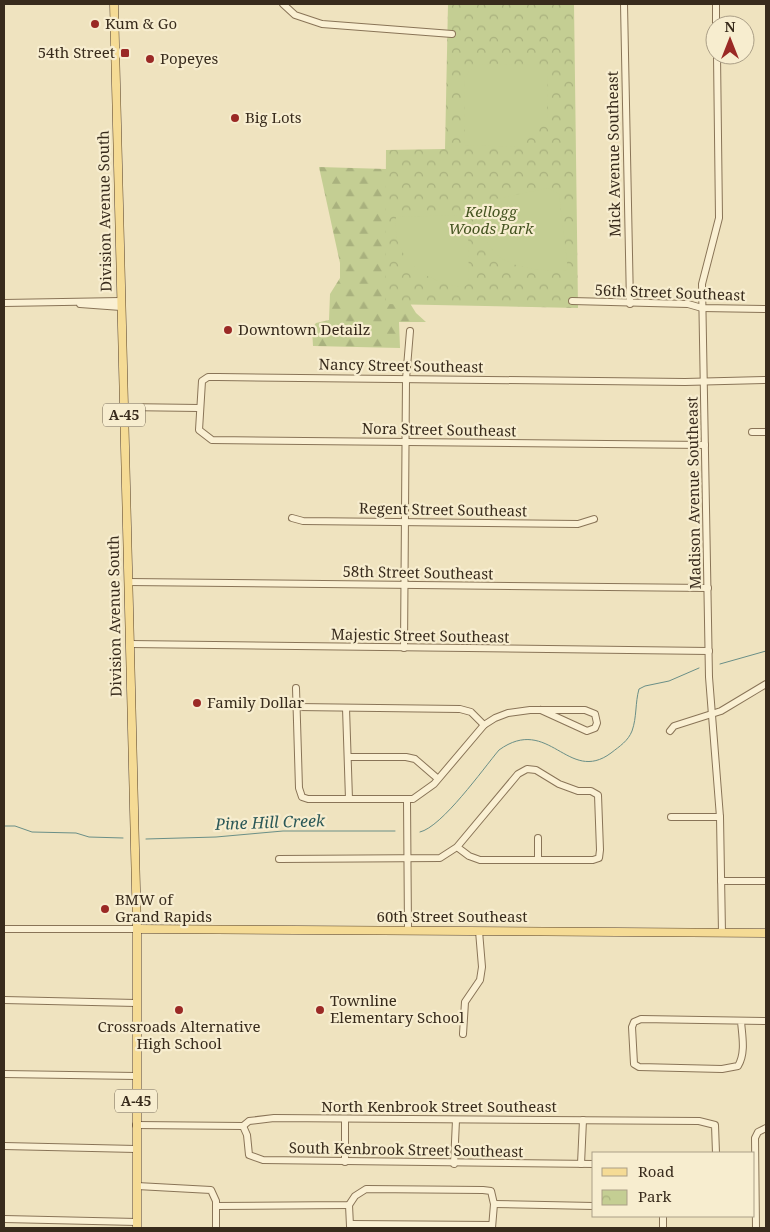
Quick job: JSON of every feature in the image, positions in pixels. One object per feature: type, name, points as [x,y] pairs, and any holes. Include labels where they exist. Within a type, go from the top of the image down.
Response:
[{"type":"main road","name":"Division Avenue South","points":[[114,4],[137,929],[137,1225]]},
{"type":"main road","name":"60th Street Southeast","points":[[137,929],[766,933]]},
{"type":"street","points":[[283,4],[296,15],[322,24],[372,26],[452,34]]},
{"type":"street","name":"Mick Avenue Southeast","points":[[624,4],[630,304]]},
{"type":"street","name":"Madison Avenue Southeast","points":[[717,65],[720,218],[702,284],[702,308],[709,651],[720,817],[722,933]]},
{"type":"street","points":[[4,303],[76,304],[91,301],[121,304]]},
{"type":"street","name":"56th Street Southeast","points":[[572,301],[688,304],[702,308],[766,309]]},
{"type":"street","points":[[404,648],[406,378],[410,331]]},
{"type":"street","name":"Nancy Street Southeast","points":[[199,408],[202,381],[208,377],[766,380]]},
{"type":"street","points":[[124,407],[199,408]]},
{"type":"street","name":"Nora Street Southeast","points":[[199,408],[199,430],[212,440],[705,445]]},
{"type":"street","points":[[752,432],[766,432]]},
{"type":"street","name":"Regent Street Southeast","points":[[292,518],[303,521],[578,524],[594,518]]},
{"type":"street","name":"58th Street Southeast","points":[[128,582],[708,588]]},
{"type":"street","name":"Majestic Street Southeast","points":[[130,644],[709,651]]},
{"type":"street","points":[[670,731],[674,726],[733,705],[766,684]]},
{"type":"street","points":[[296,688],[299,788],[302,797],[308,799],[408,800],[426,790],[484,725],[508,713],[541,710],[592,711],[597,717],[597,723],[595,728],[588,731],[541,710]]},
{"type":"street","points":[[297,707],[460,709],[472,712],[484,725]]},
{"type":"street","points":[[346,708],[349,799]]},
{"type":"street","points":[[348,756],[406,757],[415,759],[438,778]]},
{"type":"street","points":[[279,859],[436,859],[445,856],[457,847],[518,774],[527,769],[536,770],[569,788],[598,795],[600,806],[599,858],[593,860],[480,860],[469,856],[457,847]]},
{"type":"street","points":[[408,800],[408,930]]},
{"type":"street","points":[[671,818],[720,817]]},
{"type":"street","points":[[538,838],[538,860]]},
{"type":"street","points":[[721,882],[766,882]]},
{"type":"street","points":[[4,929],[137,929]]},
{"type":"street","points":[[464,1034],[465,1002],[480,980],[482,967],[479,931]]},
{"type":"street","points":[[4,1000],[136,1003]]},
{"type":"street","points":[[741,1021],[743,1049],[742,1060],[738,1066],[722,1068],[639,1067],[634,1064],[631,1033],[634,1022],[642,1019],[766,1021]]},
{"type":"street","points":[[4,1074],[136,1076]]},
{"type":"street","name":"North Kenbrook Street Southeast","points":[[136,1125],[243,1126],[249,1121],[260,1119],[709,1122],[713,1123],[716,1128],[716,1152]]},
{"type":"street","points":[[345,1119],[345,1162]]},
{"type":"street","points":[[454,1164],[456,1120]]},
{"type":"street","points":[[581,1164],[583,1120]]},
{"type":"street","name":"South Kenbrook Street Southeast","points":[[243,1126],[247,1135],[249,1155],[255,1159],[454,1164],[592,1164]]},
{"type":"street","points":[[756,1228],[755,1148],[758,1132],[766,1128]]},
{"type":"street","points":[[4,1146],[136,1149]]},
{"type":"street","points":[[136,1186],[206,1188],[210,1190],[215,1196],[216,1228]]},
{"type":"street","points":[[366,1189],[490,1191],[494,1204],[492,1226],[350,1226],[349,1205],[355,1196],[366,1189]]},
{"type":"street","points":[[494,1204],[592,1206]]},
{"type":"street","points":[[216,1206],[349,1205]]},
{"type":"street","points":[[4,1219],[137,1225]]},
{"type":"green space","name":"Kellogg Woods Park","points":[[448,4],[574,4],[578,308],[385,304],[386,150],[445,149]]},
{"type":"green space","points":[[480,64],[548,65],[547,119],[519,147],[465,145],[464,78],[472,68]]},
{"type":"green space","points":[[319,167],[386,169],[391,233],[411,305],[416,313],[426,322],[399,322],[400,348],[313,346],[312,328],[316,323],[329,320],[330,294],[340,278],[340,263]]},
{"type":"green space","points":[[548,188],[559,194],[568,270],[526,268],[506,261],[491,248],[482,226],[477,203]]},
{"type":"green space","points":[[461,215],[466,218],[468,226],[469,283],[464,287],[437,281],[414,267],[399,245],[396,232],[396,217]]},
{"type":"waterway","points":[[720,664],[766,651]]},
{"type":"waterway","name":"Pine Hill Creek","points":[[420,832],[429,828],[450,809],[499,750],[516,741],[532,740],[582,761],[596,761],[611,753],[630,735],[635,720],[639,689],[669,681],[699,668]]},
{"type":"waterway","name":"Pine Hill Creek","points":[[4,826],[15,826],[32,832],[76,833],[89,837],[123,838]]},
{"type":"waterway","name":"Pine Hill Creek","points":[[146,839],[216,837],[283,831],[395,831]]},
{"type":"place","name":"Kum & Go","points":[[95,24]]},
{"type":"place","name":"54th Street","points":[[125,53]]},
{"type":"place","name":"Popeyes","points":[[150,59]]},
{"type":"place","name":"Big Lots","points":[[235,118]]},
{"type":"place","name":"Downtown Detailz","points":[[228,330]]},
{"type":"place","name":"Family Dollar","points":[[197,703]]},
{"type":"place","name":"BMW of Grand Rapids","points":[[105,909]]},
{"type":"place","name":"Crossroads Alternative High School","points":[[179,1010]]},
{"type":"place","name":"Townline Elementary School","points":[[320,1010]]}]
